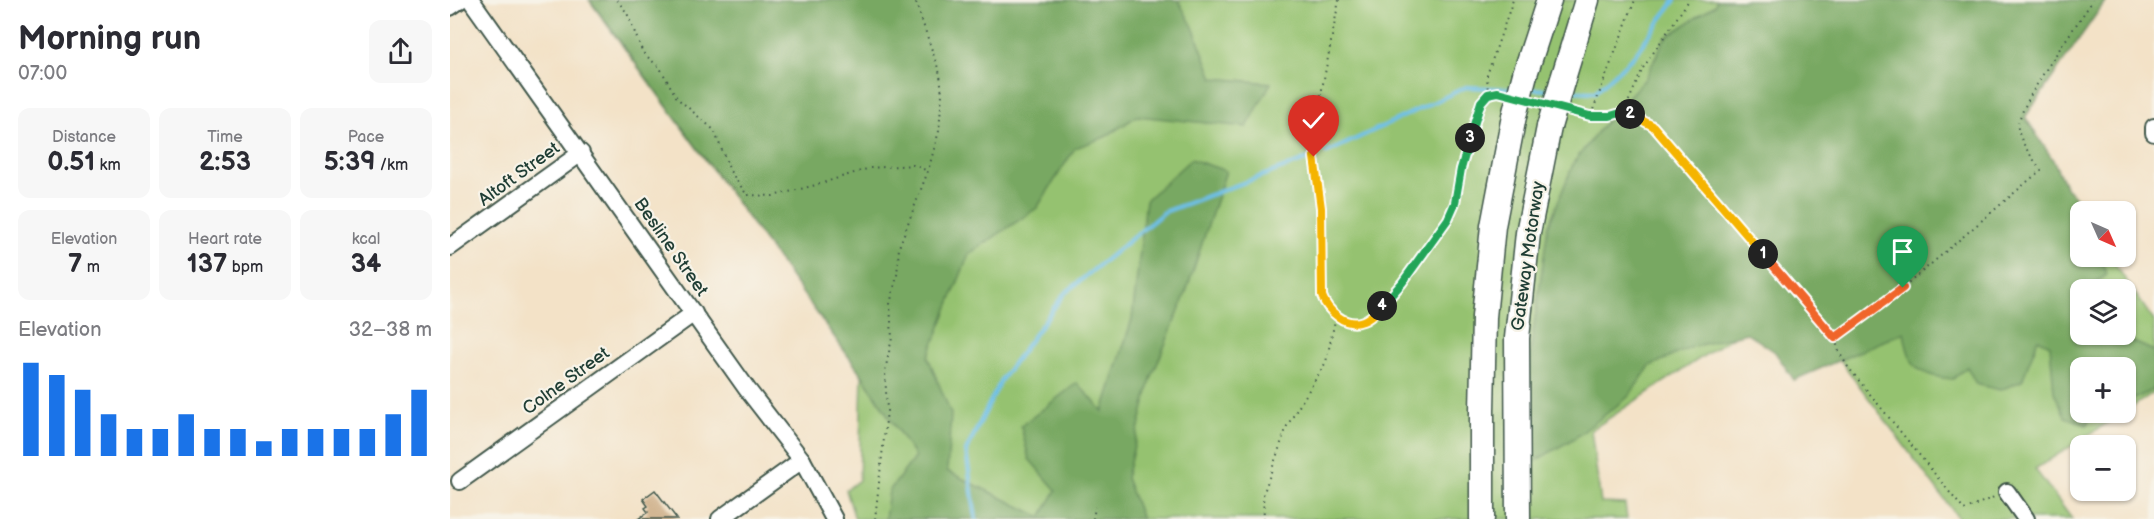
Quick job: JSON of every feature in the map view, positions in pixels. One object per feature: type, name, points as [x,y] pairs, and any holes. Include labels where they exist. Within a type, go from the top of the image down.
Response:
[{"type":"highway","name":"Gateway Motorway","points":[[1482,519],[1484,317],[1493,226],[1512,106],[1549,0]]},
{"type":"highway","name":"Gateway Motorway","points":[[1518,519],[1516,338],[1528,234],[1549,127],[1587,0]]},
{"type":"street","points":[[450,7],[460,0]]},
{"type":"street","name":"Besline Street","points":[[471,0],[747,389],[802,460],[834,519]]},
{"type":"street","points":[[2154,127],[2154,133]]},
{"type":"street","name":"Altoft Street","points":[[450,247],[581,153]]},
{"type":"street","name":"Colne Street","points":[[460,481],[694,313]]},
{"type":"street","points":[[720,519],[802,460]]},
{"type":"street","points":[[2007,492],[2026,519]]},
{"type":"path","points":[[617,0],[627,13],[643,53],[660,68],[677,98],[714,130],[730,171],[747,195],[772,196],[870,168],[913,165],[928,171]]},
{"type":"path","points":[[875,519],[887,411],[885,372],[892,338],[890,304],[897,276],[898,247],[928,171],[939,131],[942,94],[939,75],[915,0]]},
{"type":"path","points":[[1339,0],[1314,131],[1314,157],[1321,208],[1322,296],[1325,306],[1336,316],[1347,321],[1361,322],[1375,314],[1402,283],[1448,219],[1455,203],[1461,169],[1481,102],[1488,94],[1498,92],[1512,106]]},
{"type":"path","points":[[1488,94],[1487,75],[1513,0]]},
{"type":"path","points":[[1590,116],[1635,0]]},
{"type":"path","points":[[1624,112],[1643,68],[1689,0]]},
{"type":"path","points":[[1835,338],[1903,288],[2041,170],[2025,148],[2018,127],[2028,98],[2093,0]]},
{"type":"path","points":[[1567,110],[1590,116],[1610,116],[1624,112],[1653,126],[1835,338],[1839,352],[1848,367],[1964,510],[2007,492]]},
{"type":"path","points":[[1264,519],[1263,495],[1287,426],[1326,362],[1336,316]]},
{"type":"path","points":[[1093,519],[1095,507]]},
{"type":"green space","points":[[589,0],[2106,0],[2025,117],[2053,160],[2066,188],[2080,201],[2070,201],[2070,267],[2117,267],[2125,279],[2070,279],[2070,345],[2136,345],[2136,295],[2154,321],[2154,392],[2136,404],[2136,357],[2070,357],[2070,423],[2107,423],[2088,435],[2070,435],[2070,447],[2035,469],[2072,519],[1959,519],[1793,297],[1591,430],[1601,503],[1625,504],[1627,519],[855,519],[846,490],[859,480],[862,375]]},
{"type":"green space","points":[[590,0],[1178,0],[1193,27],[1213,78],[1271,83],[1247,127],[1137,116],[1105,137],[1075,148],[1037,208],[969,254],[928,357],[951,414],[947,471],[1041,517],[1056,490],[1029,459],[1021,426],[1077,383],[1103,411],[1132,319],[1146,200],[1191,159],[1226,171],[1184,298],[1151,379],[1126,478],[1142,519],[885,519],[889,491],[915,457],[862,375]]},
{"type":"green space","points":[[1717,0],[2106,0],[2025,117],[2053,160],[2066,188],[2080,201],[2070,201],[2070,267],[2103,267],[2107,275],[2101,279],[2070,279],[2070,345],[2136,345],[2136,343],[2154,351],[2154,389],[2136,398],[2136,357],[2070,357],[2070,419],[2065,417],[2054,392],[2050,345],[2038,339],[2022,381],[2000,390],[1976,384],[1967,367],[1953,379],[1923,372],[1912,361],[1904,332],[1794,380],[1775,352],[1747,333],[1692,347],[1650,366],[1628,397],[1575,438],[1528,465],[1527,376],[1548,227],[1574,162],[1610,116],[1645,79],[1665,38],[1715,5]]},
{"type":"building","points":[[655,490],[677,519],[638,519],[648,512],[645,508],[648,506],[643,499]]},
{"type":"waterway","points":[[1568,91],[1595,92],[1633,57],[1675,0]]},
{"type":"waterway","points":[[1326,153],[1466,87],[1513,89]]},
{"type":"waterway","points":[[1529,89],[1552,90]]},
{"type":"waterway","points":[[976,519],[966,451],[1001,380],[1064,294],[1164,212],[1308,159]]},
{"type":"route","points":[[1314,157],[1321,208],[1322,296],[1325,306],[1336,316],[1347,321],[1361,322],[1375,314],[1402,283],[1448,219],[1455,203],[1461,169],[1481,102],[1488,94],[1498,92],[1590,116],[1610,116],[1624,112],[1653,126],[1835,338],[1903,288]]}]
